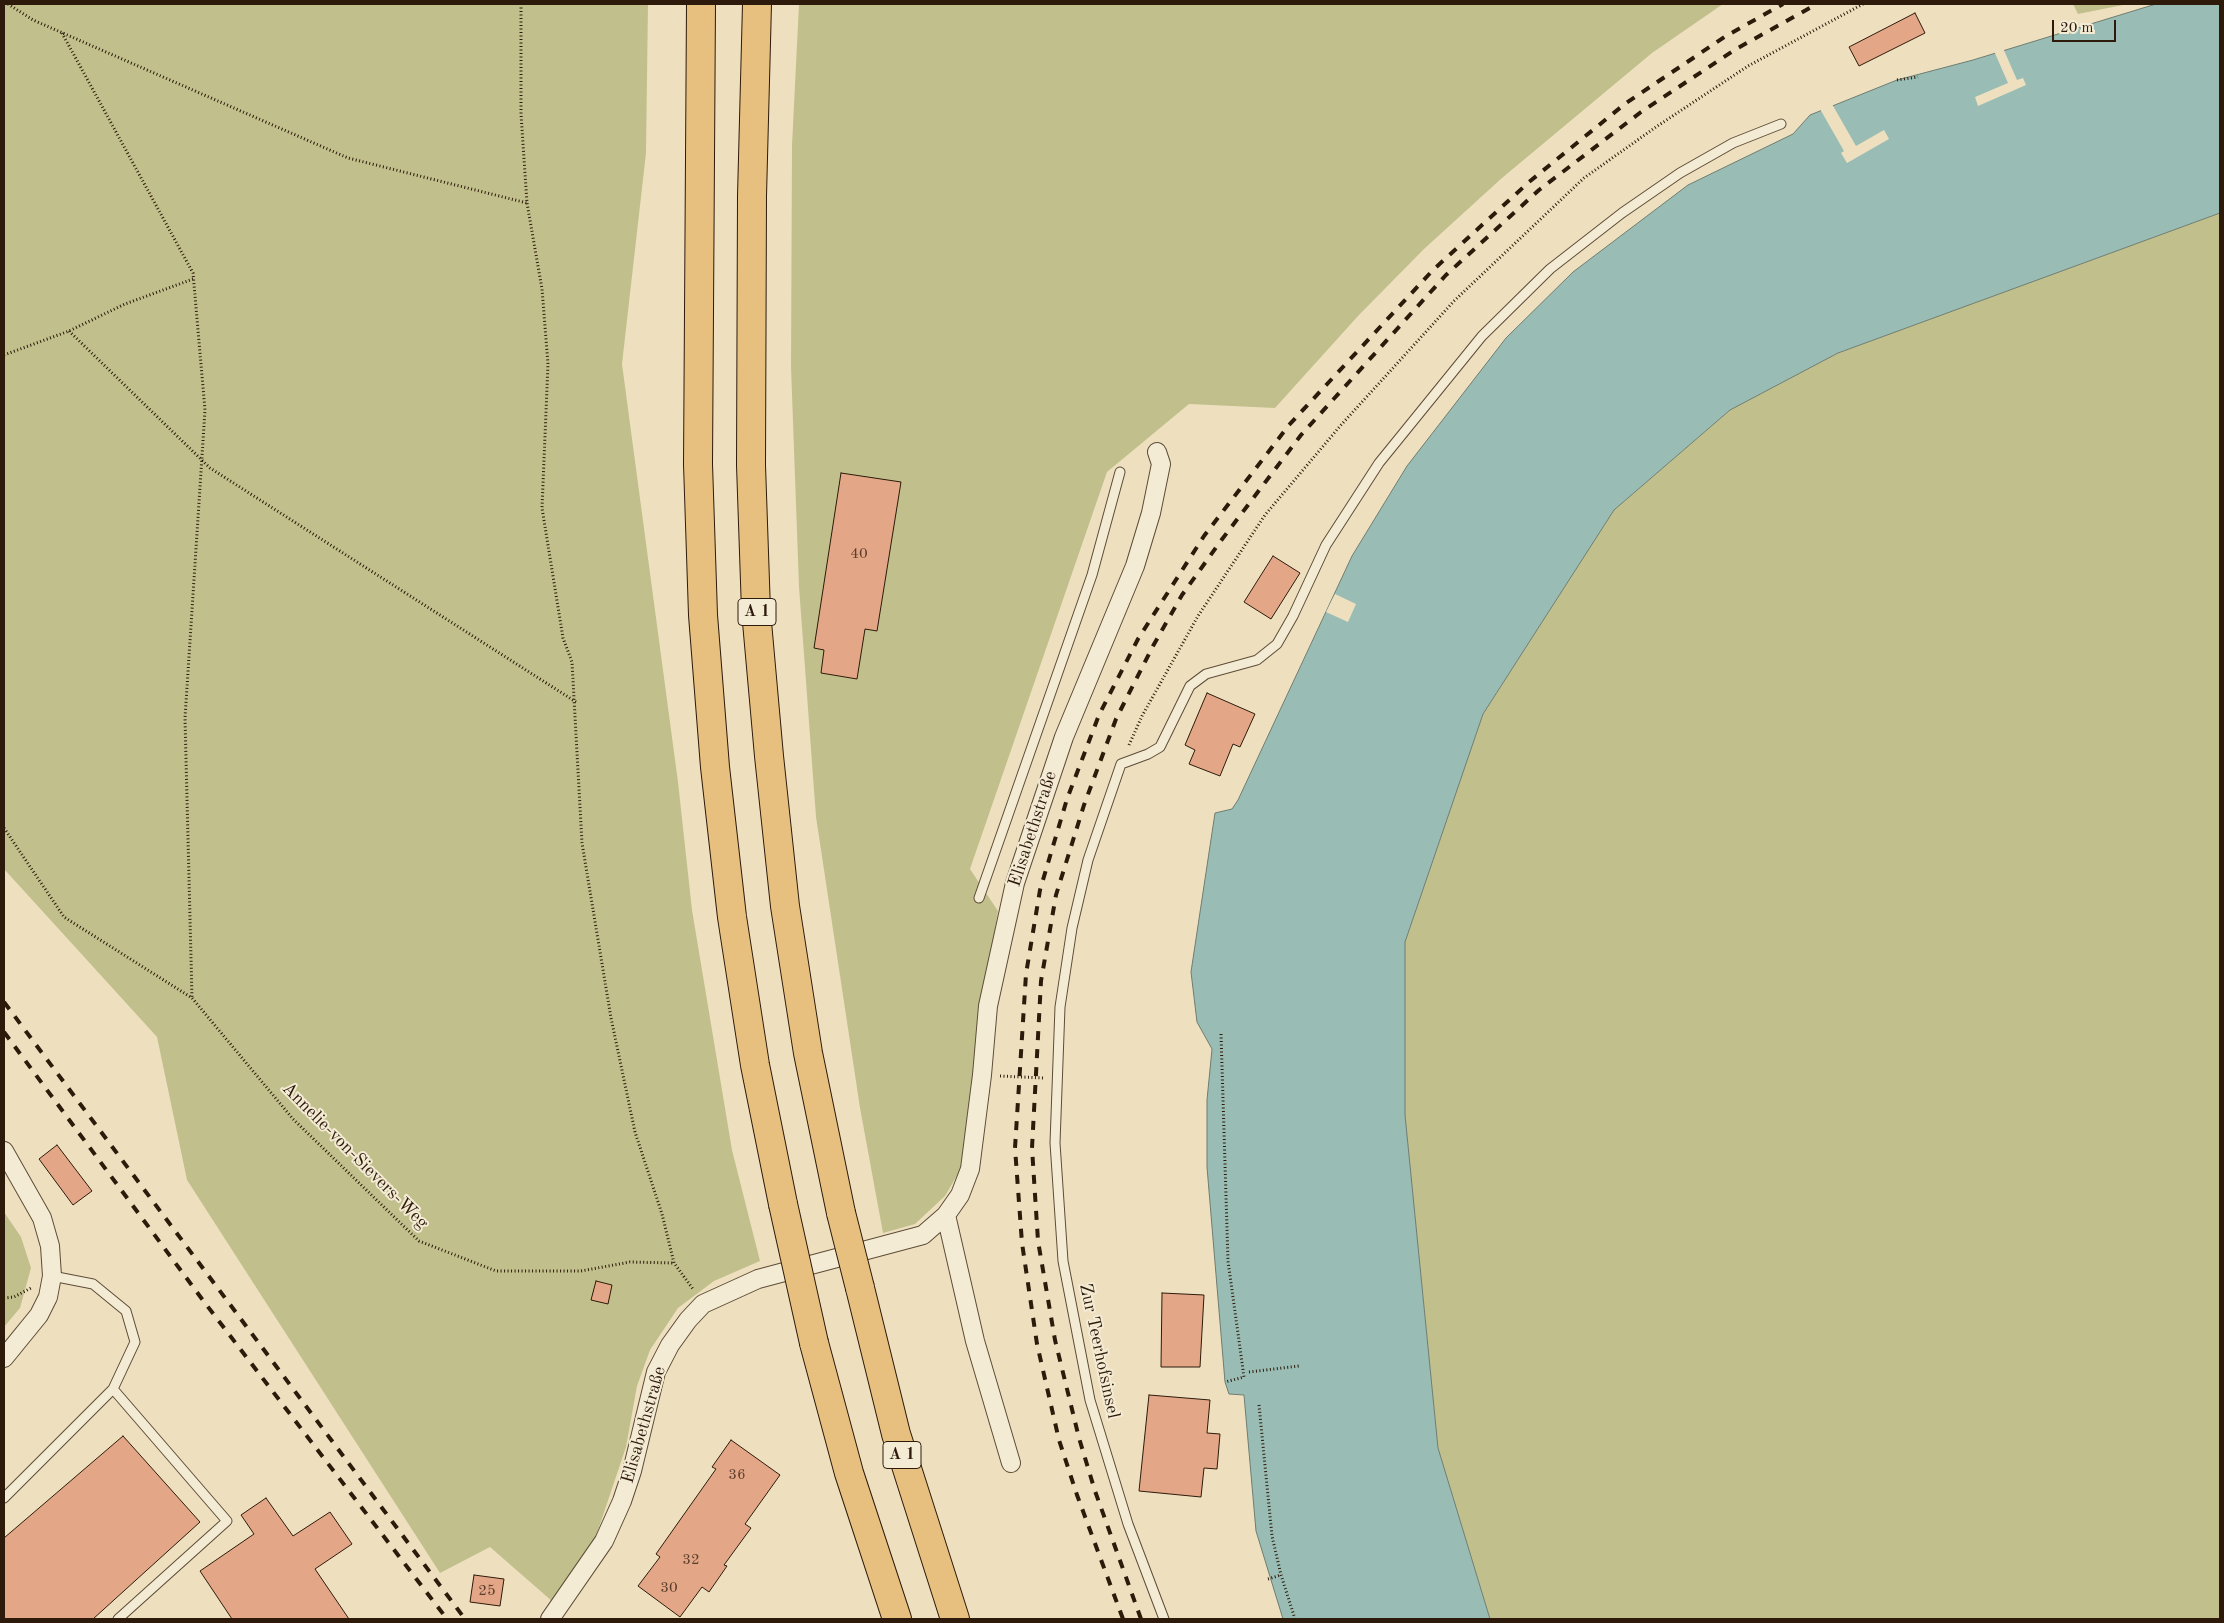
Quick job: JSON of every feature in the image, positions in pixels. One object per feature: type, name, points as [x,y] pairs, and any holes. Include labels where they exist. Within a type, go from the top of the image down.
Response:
[{"type":"highway","points":[[701,4],[698,464],[703,615],[715,767],[732,917],[755,1066],[814,1343],[849,1473],[897,1619]]},
{"type":"highway","name":"A 1","points":[[757,4],[752,196],[751,465],[756,611],[785,906],[808,1053],[841,1213],[896,1434],[955,1619]]},
{"type":"street","name":"Elisabethstraße","points":[[550,1619],[604,1541],[622,1501],[632,1471],[656,1372],[670,1345],[688,1320],[703,1304],[758,1279],[923,1235],[946,1215],[960,1195],[970,1169],[982,1075],[988,1006],[1014,883],[1064,737],[1136,566],[1151,513],[1161,464],[1157,452]]},
{"type":"street","points":[[4,1151],[42,1218],[50,1246],[52,1276],[48,1297],[39,1315],[4,1358]]},
{"type":"street","points":[[946,1215],[975,1342],[1011,1462]]},
{"type":"lane","points":[[1121,764],[1148,754],[1160,747],[1190,686],[1206,674],[1257,660],[1277,644],[1293,616],[1326,545],[1380,463],[1482,336],[1543,276],[1622,213],[1680,173],[1733,143],[1781,124]]},
{"type":"lane","points":[[979,898],[1092,574],[1120,472]]},
{"type":"lane","name":"Zur Teerhofsinsel","points":[[1121,764],[1088,860],[1072,928],[1060,1007],[1055,1143],[1063,1260],[1090,1400],[1128,1524],[1164,1619]]},
{"type":"lane","points":[[4,1498],[113,1389],[135,1342],[126,1311],[93,1284],[52,1276]]},
{"type":"lane","points":[[113,1389],[227,1521],[118,1619]]},
{"type":"path","points":[[8,4],[33,20],[348,158],[527,203]]},
{"type":"path","points":[[521,4],[521,114],[527,203],[542,289],[548,364],[542,508],[563,638],[572,662],[576,702],[582,843],[611,1018],[635,1132],[662,1214],[674,1263],[703,1304]]},
{"type":"path","points":[[1121,764],[1142,716],[1198,616],[1265,515],[1341,425],[1454,301],[1584,178],[1656,127],[1748,66],[1863,4]]},
{"type":"path","points":[[62,33],[193,273],[194,280],[204,387],[202,461],[185,718],[192,998]]},
{"type":"path","points":[[1897,80],[1918,77]]},
{"type":"path","points":[[4,355],[69,331],[125,304],[194,280]]},
{"type":"path","points":[[69,331],[210,468],[576,702]]},
{"type":"path","name":"Annelie-von-Sievers-Weg","points":[[4,828],[64,917],[192,998],[293,1120],[419,1241],[496,1271],[581,1271],[630,1262],[674,1263]]},
{"type":"path","points":[[1221,1034],[1228,1261],[1244,1377],[1225,1382]]},
{"type":"path","points":[[982,1075],[1057,1079]]},
{"type":"path","points":[[1249,1372],[1299,1366]]},
{"type":"path","points":[[1259,1405],[1272,1536],[1281,1575],[1295,1619]]},
{"type":"path","points":[[1268,1579],[1281,1575]]},
{"type":"shaded area","points":[[4,4],[648,4],[646,153],[622,364],[678,782],[692,910],[732,1150],[760,1261],[714,1281],[678,1308],[650,1350],[637,1386],[626,1447],[592,1548],[553,1602],[490,1547],[440,1573],[187,1180],[157,1037],[4,869]]},
{"type":"shaded area","points":[[799,4],[1723,4],[1652,53],[1502,178],[1424,249],[1358,316],[1275,408],[1189,404],[1107,472],[970,869],[998,911],[980,1019],[971,1111],[962,1167],[945,1196],[915,1224],[883,1233],[860,1108],[816,817],[799,587],[791,367],[792,145]]},
{"type":"shaded area","points":[[2073,4],[2128,4],[2078,14]]},
{"type":"shaded area","points":[[2220,213],[2220,1619],[1490,1619],[1438,1448],[1405,1116],[1405,942],[1483,714],[1614,510],[1730,410],[1838,353]]},
{"type":"shaded area","points":[[4,1212],[21,1237],[31,1268],[20,1308],[4,1327]]},
{"type":"water","points":[[2156,4],[2220,4],[2220,213],[1838,353],[1730,410],[1614,510],[1483,714],[1405,942],[1405,1115],[1438,1448],[1490,1619],[1283,1619],[1256,1531],[1244,1395],[1229,1394],[1225,1382],[1207,1167],[1207,1100],[1212,1049],[1197,1022],[1191,972],[1215,813],[1232,809],[1238,800],[1352,556],[1407,466],[1506,338],[1573,272],[1688,185],[1793,134],[1810,115],[1897,80],[1973,60]]},
{"type":"pier","points":[[2003,48],[2017,80],[2023,78],[2026,85],[1978,106],[1975,97],[2008,83],[1994,51]]},
{"type":"pier","points":[[1832,104],[1856,146],[1884,130],[1889,139],[1847,163],[1841,153],[1844,151],[1820,109]]},
{"type":"pier","points":[[1335,594],[1356,604],[1348,622],[1326,612]]},
{"type":"building","points":[[1915,13],[1925,33],[1859,66],[1849,47]]},
{"type":"building","points":[[841,473],[901,482],[877,631],[865,629],[857,679],[821,673],[824,650],[814,648]]},
{"type":"building","points":[[1273,556],[1300,573],[1271,619],[1244,602]]},
{"type":"building","points":[[1207,693],[1255,714],[1240,747],[1233,744],[1220,776],[1189,764],[1195,750],[1185,745]]},
{"type":"building","points":[[57,1145],[92,1191],[73,1205],[39,1159]]},
{"type":"building","points":[[596,1281],[612,1285],[608,1304],[591,1300]]},
{"type":"building","points":[[1162,1293],[1204,1295],[1200,1367],[1161,1367]]},
{"type":"building","points":[[1149,1395],[1210,1400],[1207,1433],[1220,1434],[1217,1469],[1204,1468],[1201,1497],[1139,1491]]},
{"type":"building","points":[[123,1436],[200,1522],[93,1619],[4,1619],[4,1538]]},
{"type":"building","points":[[731,1440],[780,1475],[745,1524],[751,1528],[724,1565],[727,1566],[709,1592],[702,1587],[680,1617],[638,1586],[660,1557],[656,1554],[716,1469],[712,1467]]},
{"type":"building","points":[[266,1498],[293,1536],[330,1512],[352,1544],[315,1569],[349,1619],[232,1619],[200,1571],[254,1534],[241,1515]]},
{"type":"building","points":[[474,1575],[504,1579],[500,1606],[470,1602]]},
{"type":"railway","points":[[1123,1619],[1077,1495],[1059,1440],[1037,1344],[1022,1243],[1015,1148],[1026,974],[1040,890],[1067,799],[1099,715],[1138,639],[1204,536],[1289,425],[1433,270],[1529,182],[1626,103],[1726,36],[1783,4]]},
{"type":"railway","points":[[1141,1619],[1095,1491],[1079,1438],[1055,1340],[1038,1241],[1032,1148],[1041,981],[1056,895],[1084,805],[1116,719],[1153,646],[1182,595],[1220,542],[1301,435],[1446,275],[1539,190],[1641,112],[1736,49],[1817,4]]},
{"type":"railway","points":[[4,1002],[465,1619]]},
{"type":"railway","points":[[4,1032],[205,1303],[447,1619]]}]
